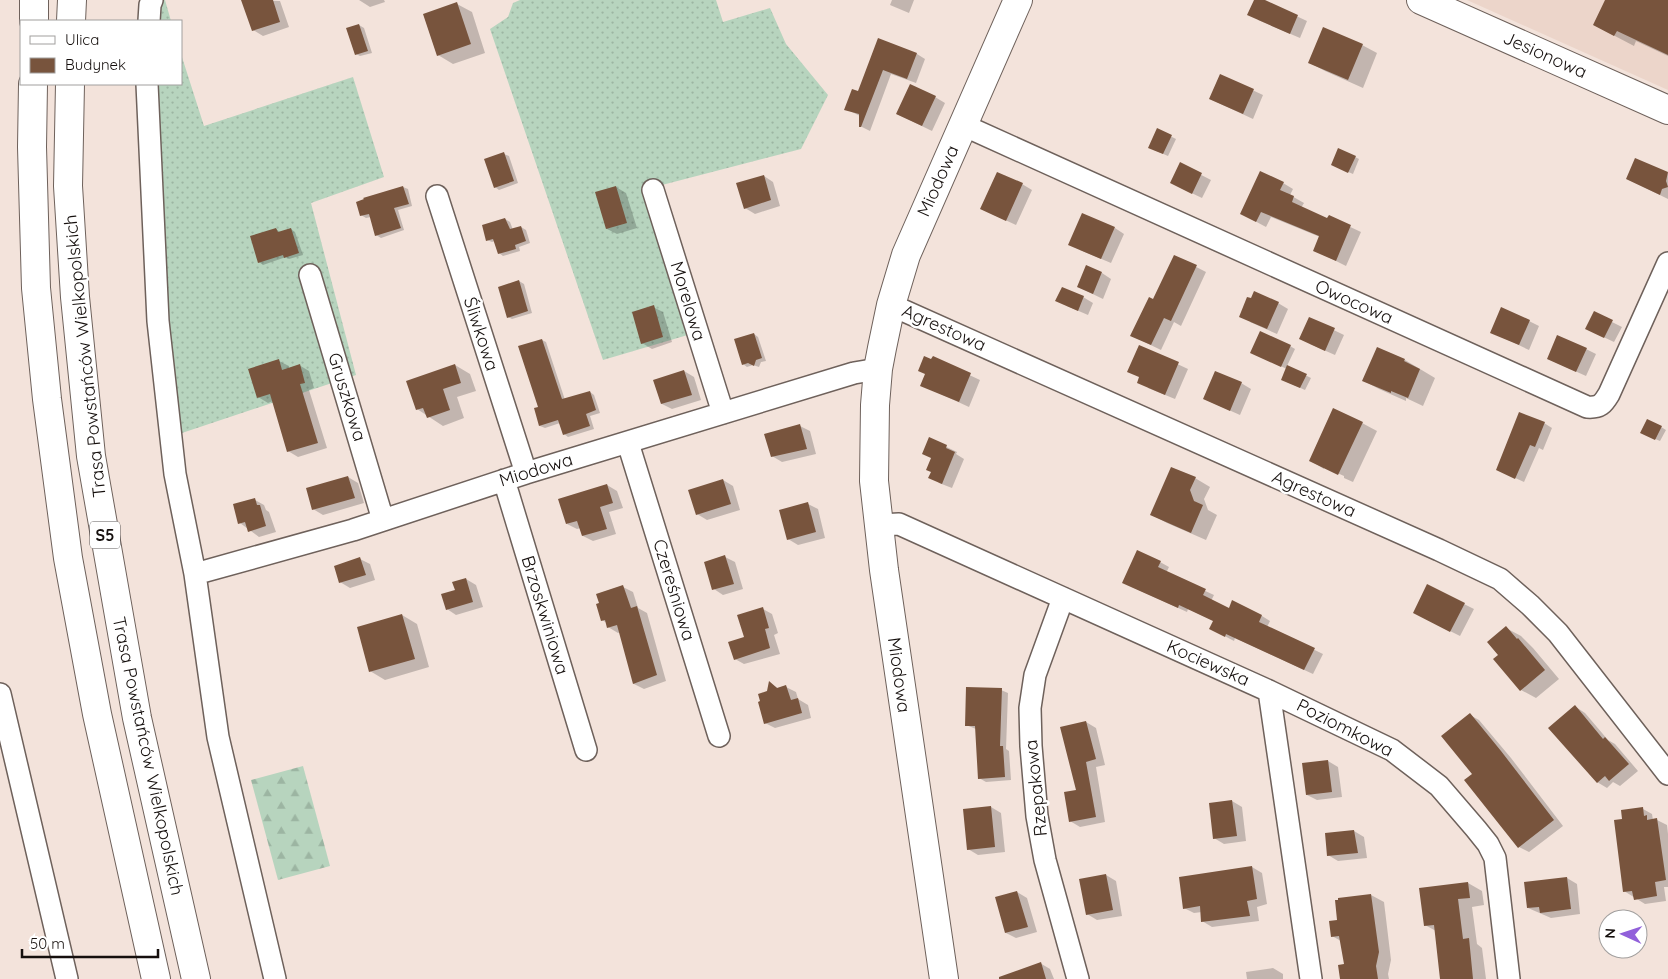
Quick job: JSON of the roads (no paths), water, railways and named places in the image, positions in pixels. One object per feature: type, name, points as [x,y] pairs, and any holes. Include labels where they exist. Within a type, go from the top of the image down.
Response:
[{"type":"main road","points":[[34,0],[34,20]]},
{"type":"main road","points":[[71,20],[72,0]]},
{"type":"main road","name":"Miodowa","points":[[944,979],[887,589],[874,481],[873,429],[878,369],[891,305],[906,255],[1018,0]]},
{"type":"main road","name":"Jesionowa","points":[[1421,0],[1668,110]]},
{"type":"main road","name":"Trasa Powstańców Wielkopolskich","points":[[33,85],[32,147],[36,288],[46,398],[67,548],[97,714],[156,979]]},
{"type":"main road","name":"Trasa Powstańców Wielkopolskich","points":[[70,85],[69,204],[75,297],[91,456],[137,718],[196,979]]},
{"type":"street","points":[[149,20],[152,0]]},
{"type":"street","points":[[148,85],[158,321],[175,474],[195,574],[218,737],[275,979]]},
{"type":"street","name":"Owocowa","points":[[963,125],[1587,407],[1596,407],[1602,404],[1609,394],[1668,262]]},
{"type":"street","name":"Morelowa","points":[[653,190],[723,413]]},
{"type":"street","name":"Śliwkowa","points":[[437,196],[526,473]]},
{"type":"street","name":"Gruszkowa","points":[[310,275],[384,520]]},
{"type":"street","name":"Agrestowa","points":[[891,305],[1439,550],[1500,580],[1530,605],[1558,634],[1668,774]]},
{"type":"street","name":"Miodowa","points":[[195,574],[384,520],[526,473],[854,373],[878,369]]},
{"type":"street","name":"Czereśniowa","points":[[628,443],[720,736]]},
{"type":"street","name":"Brzoskwiniowa","points":[[504,480],[586,750]]},
{"type":"street","name":"Kociewska","points":[[880,525],[900,524],[1269,691],[1310,979]]},
{"type":"street","name":"Rzepakowa","points":[[1063,598],[1036,675],[1030,708],[1031,746],[1037,816],[1045,860],[1078,979]]},
{"type":"street","name":"Poziomkowa","points":[[1269,691],[1392,750],[1438,786],[1476,829],[1488,844],[1494,858],[1509,979]]},
{"type":"street","points":[[0,694],[67,979]]}]
